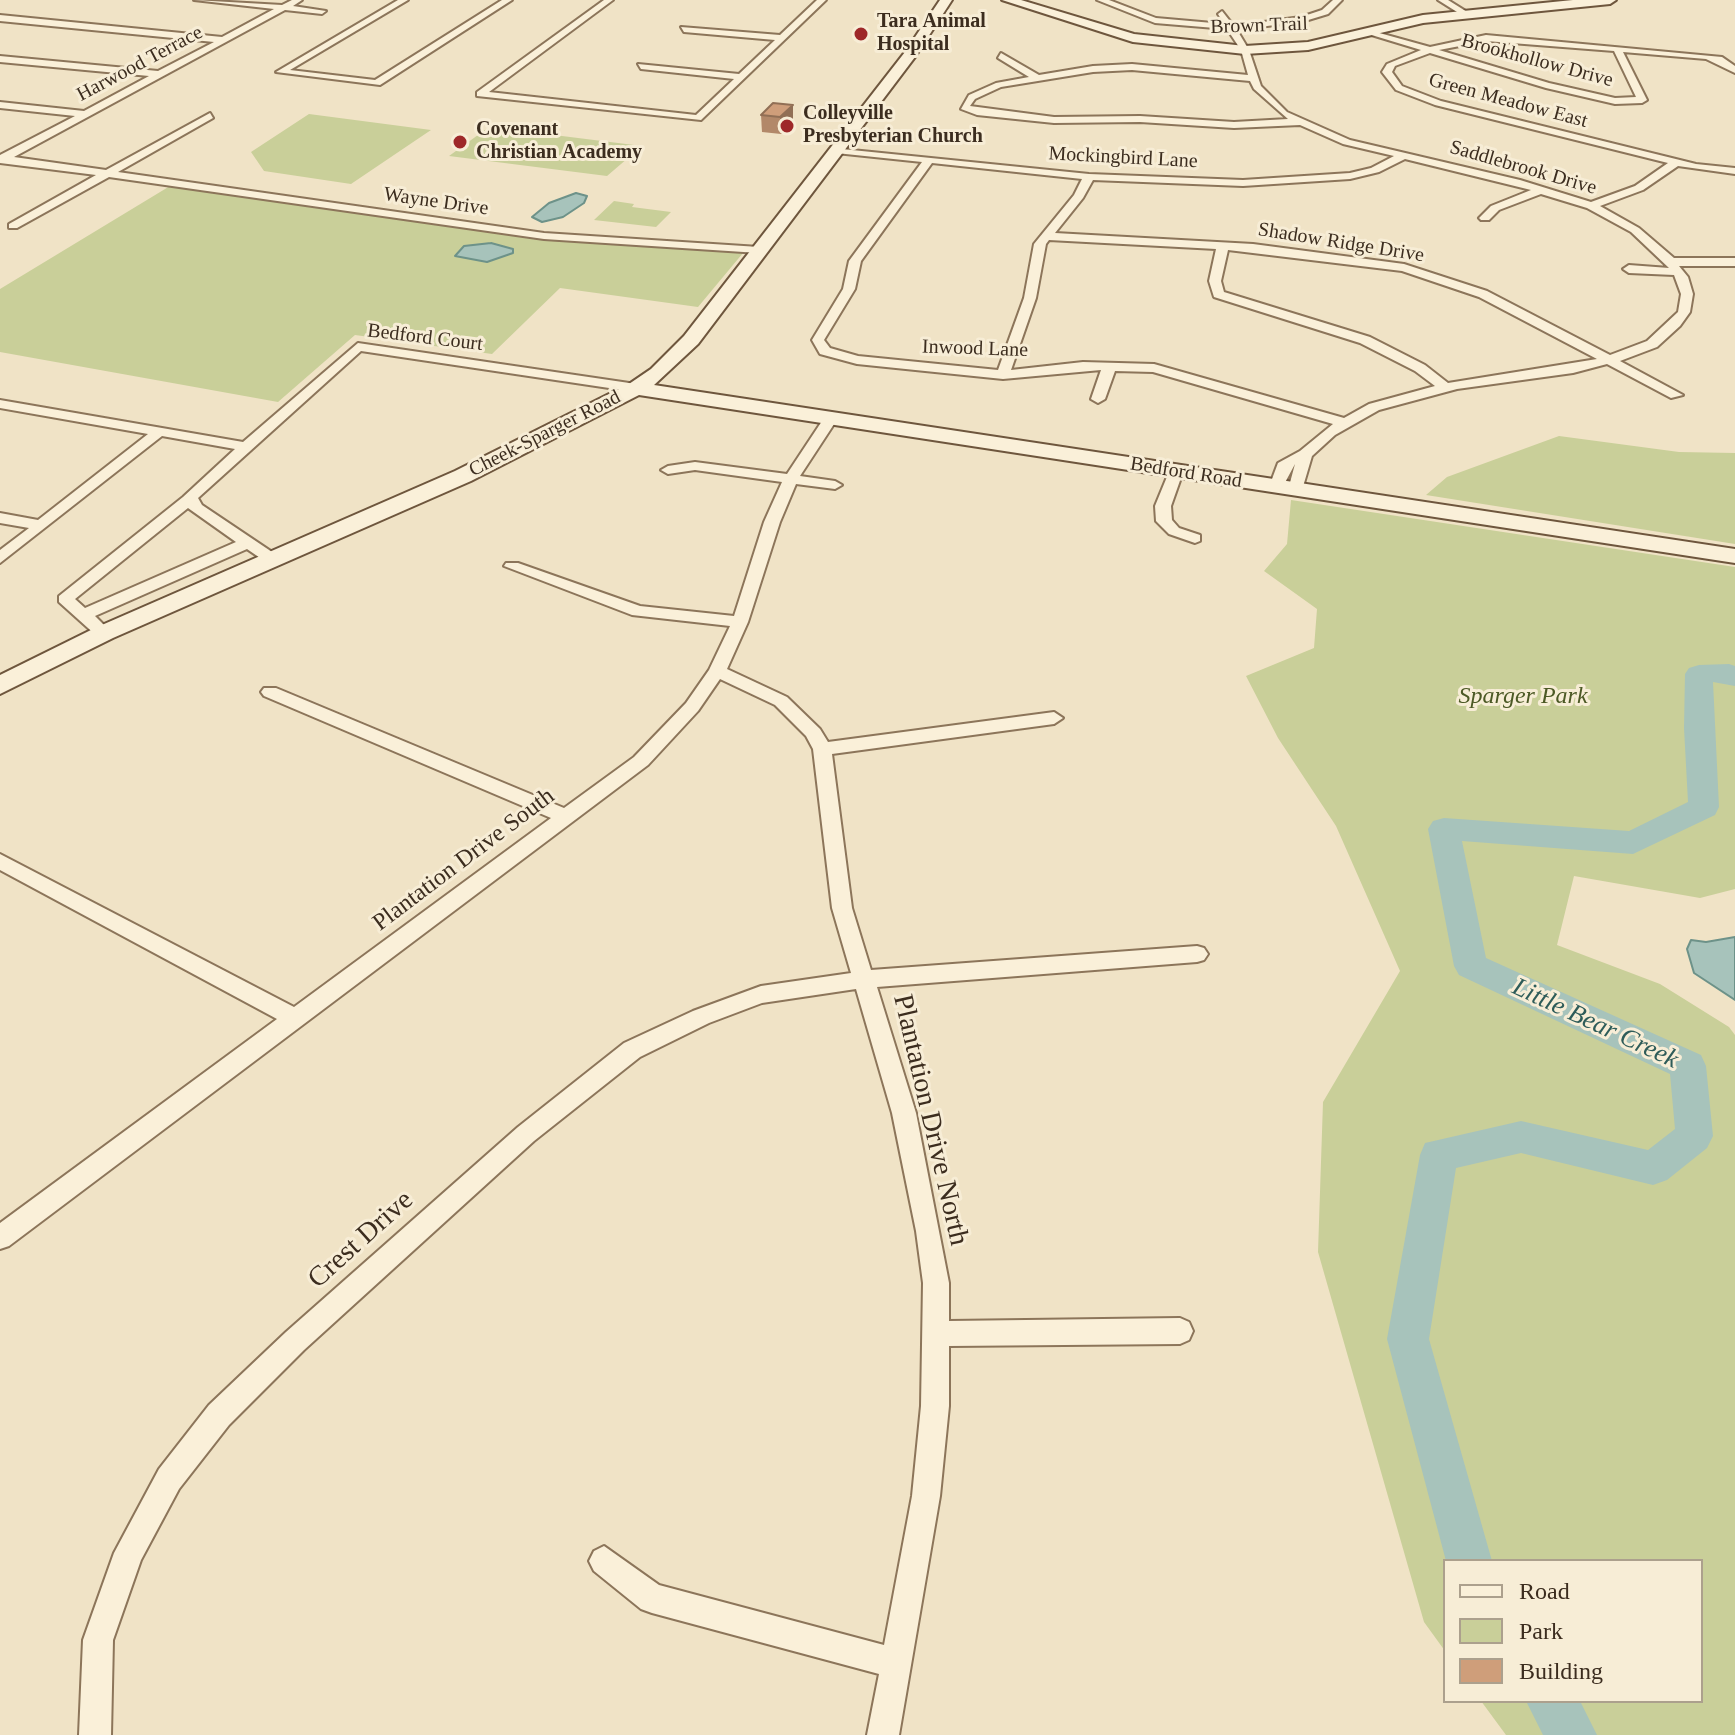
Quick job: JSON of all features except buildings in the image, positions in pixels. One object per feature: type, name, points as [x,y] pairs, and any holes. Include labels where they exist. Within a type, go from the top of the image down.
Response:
[{"type":"street","points":[[198,0],[322,11]]},
{"type":"street","name":"Harwood Terrace","points":[[1,159],[298,0]]},
{"type":"street","points":[[404,0],[281,72],[370,84],[508,0]]},
{"type":"street","points":[[609,0],[480,94],[698,118],[822,0]]},
{"type":"street","name":"Cheek-Sparger Road","points":[[0,686],[104,633],[463,476],[636,388],[658,373],[691,340],[910,54],[946,0]]},
{"type":"street","name":"Brown Trail","points":[[1008,0],[1133,38],[1242,54],[1308,46],[1405,22],[1610,0]]},
{"type":"street","points":[[1101,0],[1155,20],[1230,30],[1302,19],[1325,12],[1338,0]]},
{"type":"street","points":[[1442,0],[1468,15]]},
{"type":"street","points":[[1538,0],[1556,4]]},
{"type":"street","points":[[1222,14],[1230,30]]},
{"type":"street","points":[[0,18],[223,40]]},
{"type":"street","points":[[684,29],[782,38]]},
{"type":"street","name":"Saddlebrook Drive","points":[[1230,30],[1227,36],[1242,54],[1263,96],[1298,122],[1330,136],[1541,190],[1591,206],[1635,230],[1675,267]]},
{"type":"street","name":"Brookhollow Drive","points":[[1368,31],[1574,92],[1621,102],[1642,100],[1617,48]]},
{"type":"street","points":[[1429,51],[1486,38],[1679,53],[1719,59],[1735,70]]},
{"type":"street","name":"Green Meadow East","points":[[1429,51],[1392,64],[1388,76],[1399,88],[1429,100],[1676,162]]},
{"type":"street","points":[[1001,56],[1036,77]]},
{"type":"street","points":[[0,59],[158,74]]},
{"type":"street","points":[[641,66],[742,77]]},
{"type":"street","points":[[1253,78],[1118,67],[1036,77],[980,92],[968,101],[966,110],[1054,120],[1140,119],[1234,125],[1298,122]]},
{"type":"street","points":[[0,105],[85,114]]},
{"type":"street","points":[[13,226],[210,116]]},
{"type":"street","name":"Mockingbird Lane","points":[[836,150],[1089,177],[1281,183],[1350,176],[1375,170],[1404,155]]},
{"type":"street","name":"Wayne Drive","points":[[1,159],[544,236],[759,250]]},
{"type":"street","name":"Inwood Lane","points":[[929,160],[855,261],[849,289],[824,327],[819,345],[835,356],[1003,375],[1110,365],[1170,371],[1344,423]]},
{"type":"street","points":[[1591,206],[1639,188],[1676,162],[1735,171]]},
{"type":"street","points":[[1003,375],[1030,298],[1040,244],[1079,196],[1089,177]]},
{"type":"street","points":[[1485,218],[1495,208],[1541,190]]},
{"type":"street","name":"Shadow Ridge Drive","points":[[1045,236],[1110,242],[1223,245],[1355,259],[1425,273],[1495,300],[1676,395]]},
{"type":"street","points":[[1223,245],[1215,281],[1218,294],[1365,340],[1420,368],[1446,388]]},
{"type":"street","points":[[1629,269],[1735,262]]},
{"type":"street","points":[[1285,488],[1305,454],[1344,423],[1374,407],[1446,388],[1611,360],[1652,344],[1684,312],[1687,294],[1675,267]]},
{"type":"street","name":"Bedford Court","points":[[83,615],[65,599],[190,499],[244,446],[358,347],[636,388]]},
{"type":"street","points":[[1098,399],[1110,365]]},
{"type":"street","name":"Bedford Road","points":[[636,388],[1735,556]]},
{"type":"street","points":[[0,404],[244,446]]},
{"type":"street","name":"Plantation Drive South","points":[[0,1238],[641,761],[692,707],[717,671],[740,622],[772,522],[791,479],[831,418]]},
{"type":"street","points":[[0,558],[159,432]]},
{"type":"street","points":[[668,470],[695,466],[835,485]]},
{"type":"street","points":[[1176,472],[1163,506],[1164,521],[1174,531],[1195,538]]},
{"type":"street","points":[[190,499],[197,508],[272,559]]},
{"type":"street","points":[[0,518],[41,525]]},
{"type":"street","points":[[104,633],[83,615],[249,542]]},
{"type":"street","points":[[512,566],[638,611],[740,622]]},
{"type":"street","points":[[717,671],[781,701],[814,733],[822,749],[1054,718]]},
{"type":"street","points":[[270,692],[564,816]]},
{"type":"street","name":"Plantation Drive North","points":[[822,749],[842,908],[866,979],[904,1113],[936,1283],[935,1406],[926,1496],[883,1735]]},
{"type":"street","points":[[0,861],[296,1019]]},
{"type":"street","name":"Crest Drive","points":[[95,1735],[98,1640],[129,1553],[169,1479],[219,1415],[295,1341],[526,1134],[632,1050],[701,1017],[761,995],[866,979],[1197,954]]},
{"type":"street","points":[[936,1334],[1180,1331]]},
{"type":"street","points":[[604,1561],[652,1598],[898,1664]]},
{"type":"green space","points":[[309,114],[431,130],[351,184],[264,171],[251,152]]},
{"type":"green space","points":[[489,127],[642,146],[607,176],[449,156]]},
{"type":"green space","points":[[170,186],[578,242],[743,253],[698,307],[560,288],[492,354],[355,335],[278,402],[0,352],[0,289]]},
{"type":"green space","points":[[614,201],[634,204],[632,207],[671,212],[656,227],[594,220]]},
{"type":"green space","points":[[1559,436],[1679,452],[1735,453],[1735,544],[1426,495],[1447,477]]},
{"type":"green space","name":"Sparger Park","points":[[1291,500],[1735,567],[1735,889],[1700,898],[1574,876],[1557,945],[1660,984],[1729,1027],[1735,1035],[1735,1735],[1506,1735],[1482,1703],[1703,1703],[1703,1559],[1443,1559],[1443,1648],[1424,1622],[1318,1252],[1323,1102],[1400,971],[1336,826],[1278,738],[1246,676],[1314,648],[1317,609],[1264,571],[1287,544]]},
{"type":"water","points":[[576,193],[587,196],[584,203],[563,217],[542,222],[532,217],[549,203]]},
{"type":"water","points":[[491,243],[513,249],[513,253],[487,262],[455,256],[464,246]]},
{"type":"water","points":[[1735,937],[1735,1000],[1694,973],[1687,949],[1691,940],[1706,942]]},
{"type":"waterway","name":"Little Bear Creek","points":[[1468,1559],[1408,1339],[1439,1155],[1521,1137],[1653,1168],[1694,1136],[1688,1066],[1471,966],[1444,829],[1633,843],[1704,807],[1698,728],[1699,674],[1729,673],[1735,677]]},
{"type":"waterway","name":"Little Bear Creek","points":[[1552,1703],[1572,1735]]},
{"type":"place","name":"Tara Animal Hospital","points":[[861,34]]},
{"type":"place","name":"Colleyville Presbyterian Church","points":[[787,126]]},
{"type":"place","name":"Covenant Christian Academy","points":[[460,142]]}]
